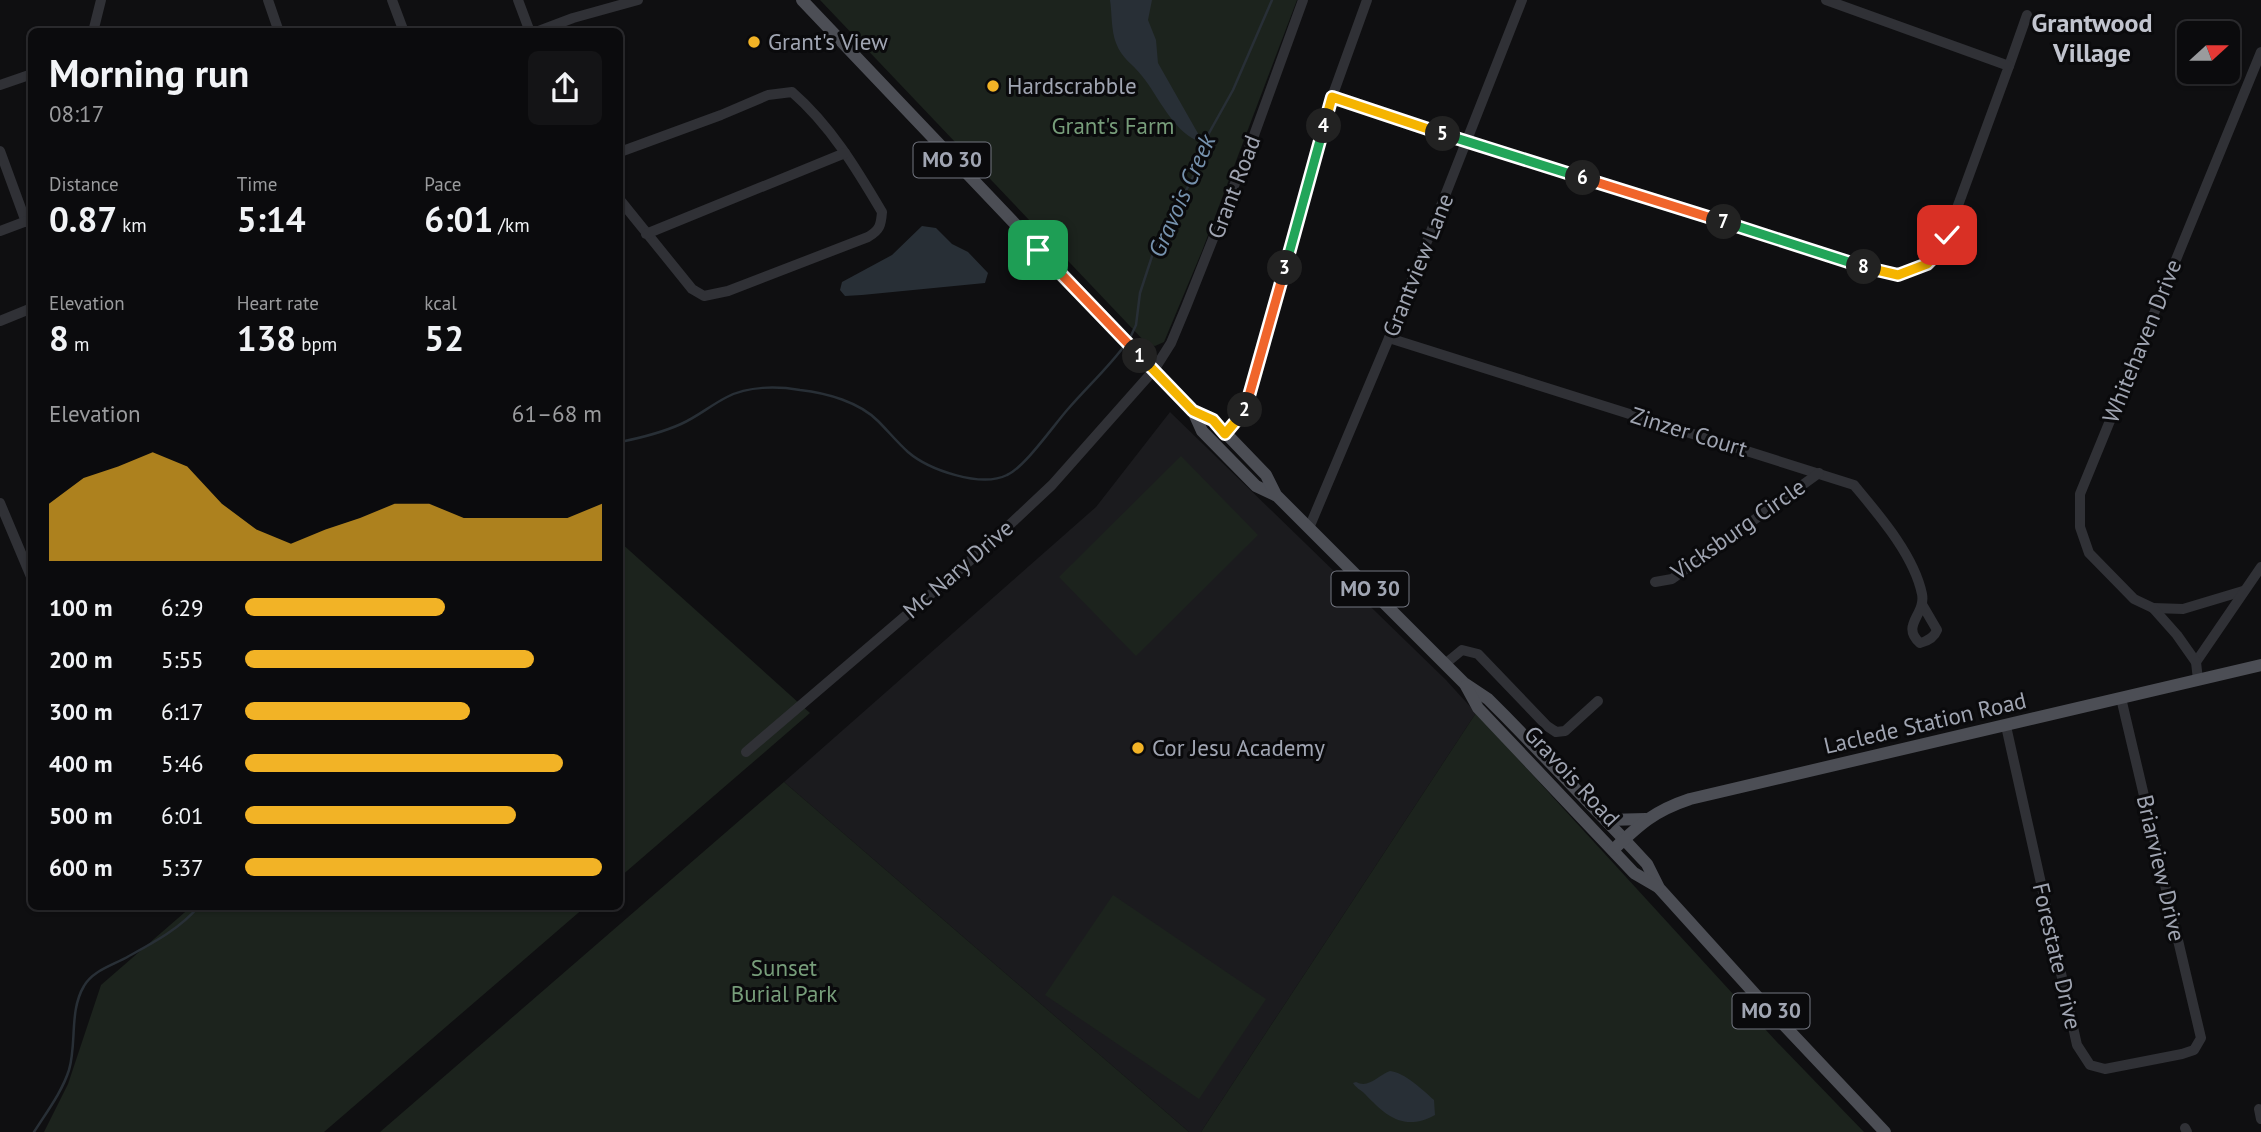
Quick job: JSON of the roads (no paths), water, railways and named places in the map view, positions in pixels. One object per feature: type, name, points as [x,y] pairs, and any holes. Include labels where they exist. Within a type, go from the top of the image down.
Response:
[{"type":"main road","name":"Gravois Road","points":[[802,0],[1193,411],[1202,431],[1256,485],[1276,495],[1464,683],[1488,699],[1506,716],[1606,820],[1647,864],[1660,888],[1764,1004],[1885,1132]]},
{"type":"main road","name":"Gravois Road","points":[[1193,411],[1213,420],[1266,475],[1276,495]]},
{"type":"main road","name":"Laclede Station Road","points":[[1613,850],[1663,808],[1690,799],[2261,665]]},
{"type":"main road","name":"Gravois Road","points":[[1464,683],[1478,708],[1634,873],[1660,888]]},
{"type":"main road","points":[[1606,820],[1647,819]]},
{"type":"street","points":[[95,28],[101,0]]},
{"type":"street","points":[[268,0],[278,28]]},
{"type":"street","points":[[392,0],[402,28]]},
{"type":"street","points":[[518,0],[528,28]]},
{"type":"street","points":[[547,28],[638,0]]},
{"type":"street","name":"Grant Road","points":[[1154,370],[1171,343],[1186,307],[1254,138],[1304,0]]},
{"type":"street","points":[[1225,434],[1244,411],[1249,400],[1332,97],[1367,0]]},
{"type":"street","name":"Grantview Lane","points":[[1309,528],[1389,338],[1522,0]]},
{"type":"street","points":[[1826,0],[2009,66]]},
{"type":"street","points":[[1332,97],[1696,212],[1831,258],[1898,275],[1927,264],[1942,249],[2027,15]]},
{"type":"street","name":"Whitehaven Drive","points":[[2198,680],[2196,662],[2177,635],[2153,608],[2134,599],[2089,553],[2080,527],[2080,494],[2261,52]]},
{"type":"street","points":[[0,85],[28,75]]},
{"type":"street","points":[[623,151],[768,95],[792,92],[822,120],[882,212],[878,231],[868,237],[728,291],[704,296],[692,289],[623,204]]},
{"type":"street","points":[[0,151],[28,218]]},
{"type":"street","points":[[646,234],[845,153]]},
{"type":"street","points":[[0,231],[28,220]]},
{"type":"street","points":[[0,321],[28,310]]},
{"type":"street","name":"Zinzer Court","points":[[1389,338],[1854,485],[1881,516],[1901,547],[1915,573],[1923,606]]},
{"type":"street","name":"Mc Nary Drive","points":[[746,752],[996,538],[1052,485],[1154,370]]},
{"type":"street","name":"Vicksburg Circle","points":[[1656,582],[1672,579],[1819,473]]},
{"type":"street","points":[[0,503],[28,570]]},
{"type":"street","points":[[2196,662],[2261,567]]},
{"type":"street","points":[[2153,608],[2183,609],[2243,591]]},
{"type":"street","points":[[1445,664],[1462,650],[1478,654],[1547,726],[1556,732],[1565,732],[1598,701]]},
{"type":"street","name":"Briarview Drive","points":[[2122,698],[2201,1038]]},
{"type":"street","name":"Forestate Drive","points":[[2006,726],[2077,1045],[2083,1056],[2090,1065],[2105,1069],[2182,1055],[2194,1050],[2201,1038]]},
{"type":"waterway","name":"Gravois Creek","points":[[1129,340],[1136,325],[1140,293],[1158,238],[1194,175],[1204,142],[1233,90],[1272,0]]},
{"type":"waterway","name":"Gravois Creek","points":[[623,441],[650,435],[687,421],[735,393],[763,388],[791,389],[832,396],[862,409],[917,459],[942,471],[970,478],[996,478],[1007,475],[1022,464],[1125,345]]},
{"type":"waterway","name":"Gravois Creek","points":[[34,1132],[58,1094],[69,1070],[76,1006],[88,980],[166,934],[195,910]]},
{"type":"place","name":"Grant's View","points":[[754,42]]},
{"type":"place","name":"Hardscrabble","points":[[993,86]]},
{"type":"place","name":"Cor Jesu Academy","points":[[1138,748]]},
{"type":"district","name":"Grantwood Village","points":[[2092,38]]},
{"type":"park label","name":"Grant's Farm","points":[[1113,126]]},
{"type":"park label","name":"Sunset Burial Park","points":[[784,981]]}]
